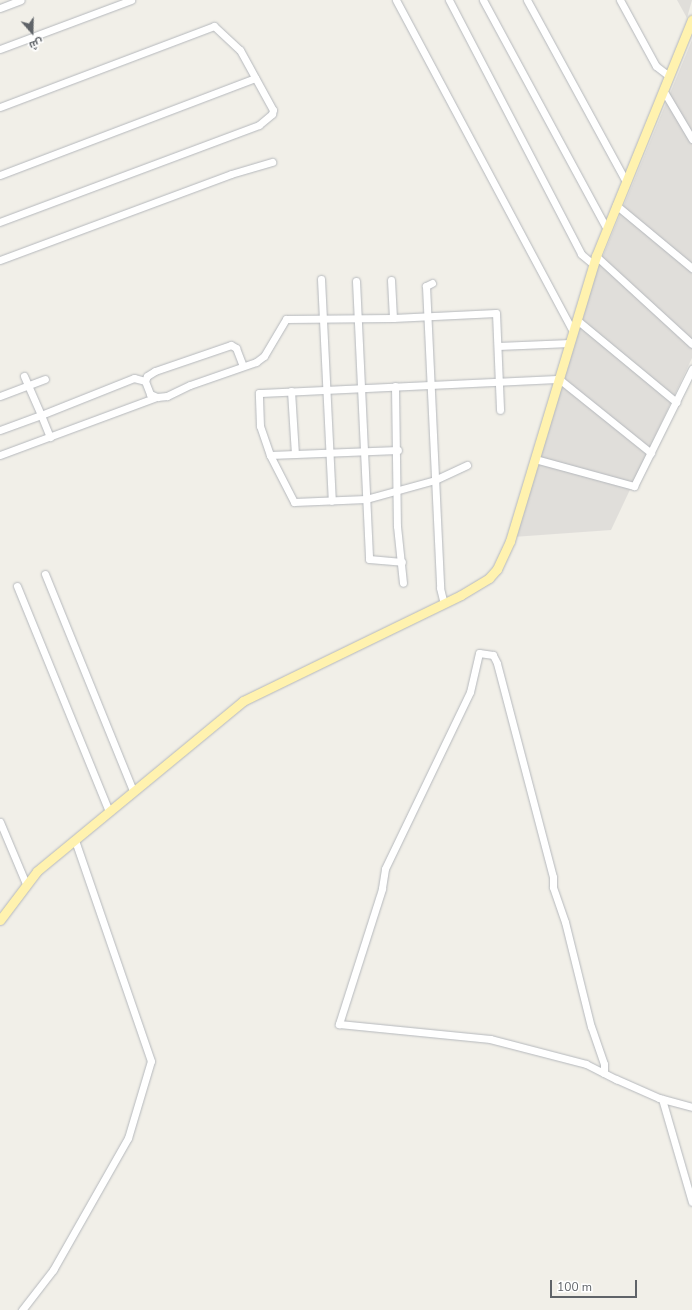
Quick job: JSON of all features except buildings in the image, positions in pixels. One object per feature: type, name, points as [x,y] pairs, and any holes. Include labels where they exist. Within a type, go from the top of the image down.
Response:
[{"type":"main road","points":[[0,920],[37,871],[242,701],[444,604],[476,587],[497,569],[505,557],[595,261],[626,180],[692,20]]},
{"type":"street","points":[[0,8],[21,0]]},
{"type":"street","points":[[0,49],[131,0]]},
{"type":"street","points":[[396,0],[573,332]]},
{"type":"street","points":[[449,0],[515,131],[522,138],[535,169],[582,254],[595,261],[692,344]]},
{"type":"street","points":[[483,0],[607,229]]},
{"type":"street","points":[[527,0],[626,180]]},
{"type":"street","points":[[620,0],[656,66],[669,76]]},
{"type":"street","points":[[0,107],[214,26],[240,50],[273,110],[272,114],[259,125],[0,222]]},
{"type":"street","points":[[0,175],[255,78]]},
{"type":"street","points":[[663,90],[692,139]]},
{"type":"street","points":[[0,260],[230,174],[272,162]]},
{"type":"street","points":[[616,205],[692,268]]},
{"type":"street","points":[[321,279],[332,501]]},
{"type":"street","points":[[391,280],[393,318]]},
{"type":"street","points":[[356,281],[369,559],[402,562]]},
{"type":"street","points":[[432,283],[426,286],[427,316],[440,588],[444,604]]},
{"type":"street","points":[[0,455],[156,398],[167,396],[190,385],[243,366],[264,356],[286,319],[393,318],[496,313],[500,410]]},
{"type":"street","points":[[577,320],[676,402]]},
{"type":"street","points":[[498,346],[570,343]]},
{"type":"street","points":[[156,398],[150,394],[145,381],[147,376],[155,371],[231,345],[236,348],[243,366]]},
{"type":"street","points":[[535,459],[634,486],[692,369]]},
{"type":"street","points":[[24,376],[50,437]]},
{"type":"street","points":[[0,430],[134,378],[145,381]]},
{"type":"street","points":[[0,396],[45,379]]},
{"type":"street","points":[[467,465],[435,480],[366,500],[294,502],[270,456],[260,426],[259,393],[559,379],[651,453]]},
{"type":"street","points":[[395,386],[398,450],[397,526],[402,562],[403,583]]},
{"type":"street","points":[[291,391],[295,454]]},
{"type":"street","points":[[270,456],[398,450]]},
{"type":"street","points":[[45,574],[133,791]]},
{"type":"street","points":[[17,586],[109,812]]},
{"type":"street","points":[[604,1073],[604,1064],[591,1027],[564,922],[553,887],[553,877],[497,663],[493,654],[479,653],[470,692],[385,869],[382,889],[339,1024],[490,1039],[586,1064],[604,1073],[662,1099],[692,1107]]},
{"type":"street","points":[[0,822],[26,884]]},
{"type":"street","points":[[22,1310],[54,1270],[128,1138],[151,1061],[75,840]]},
{"type":"street","points":[[662,1099],[692,1202]]},
{"type":"shaded area","points":[[677,0],[692,0],[687,18]]},
{"type":"shaded area","points":[[692,40],[692,358],[611,530],[513,537],[591,285]]}]
